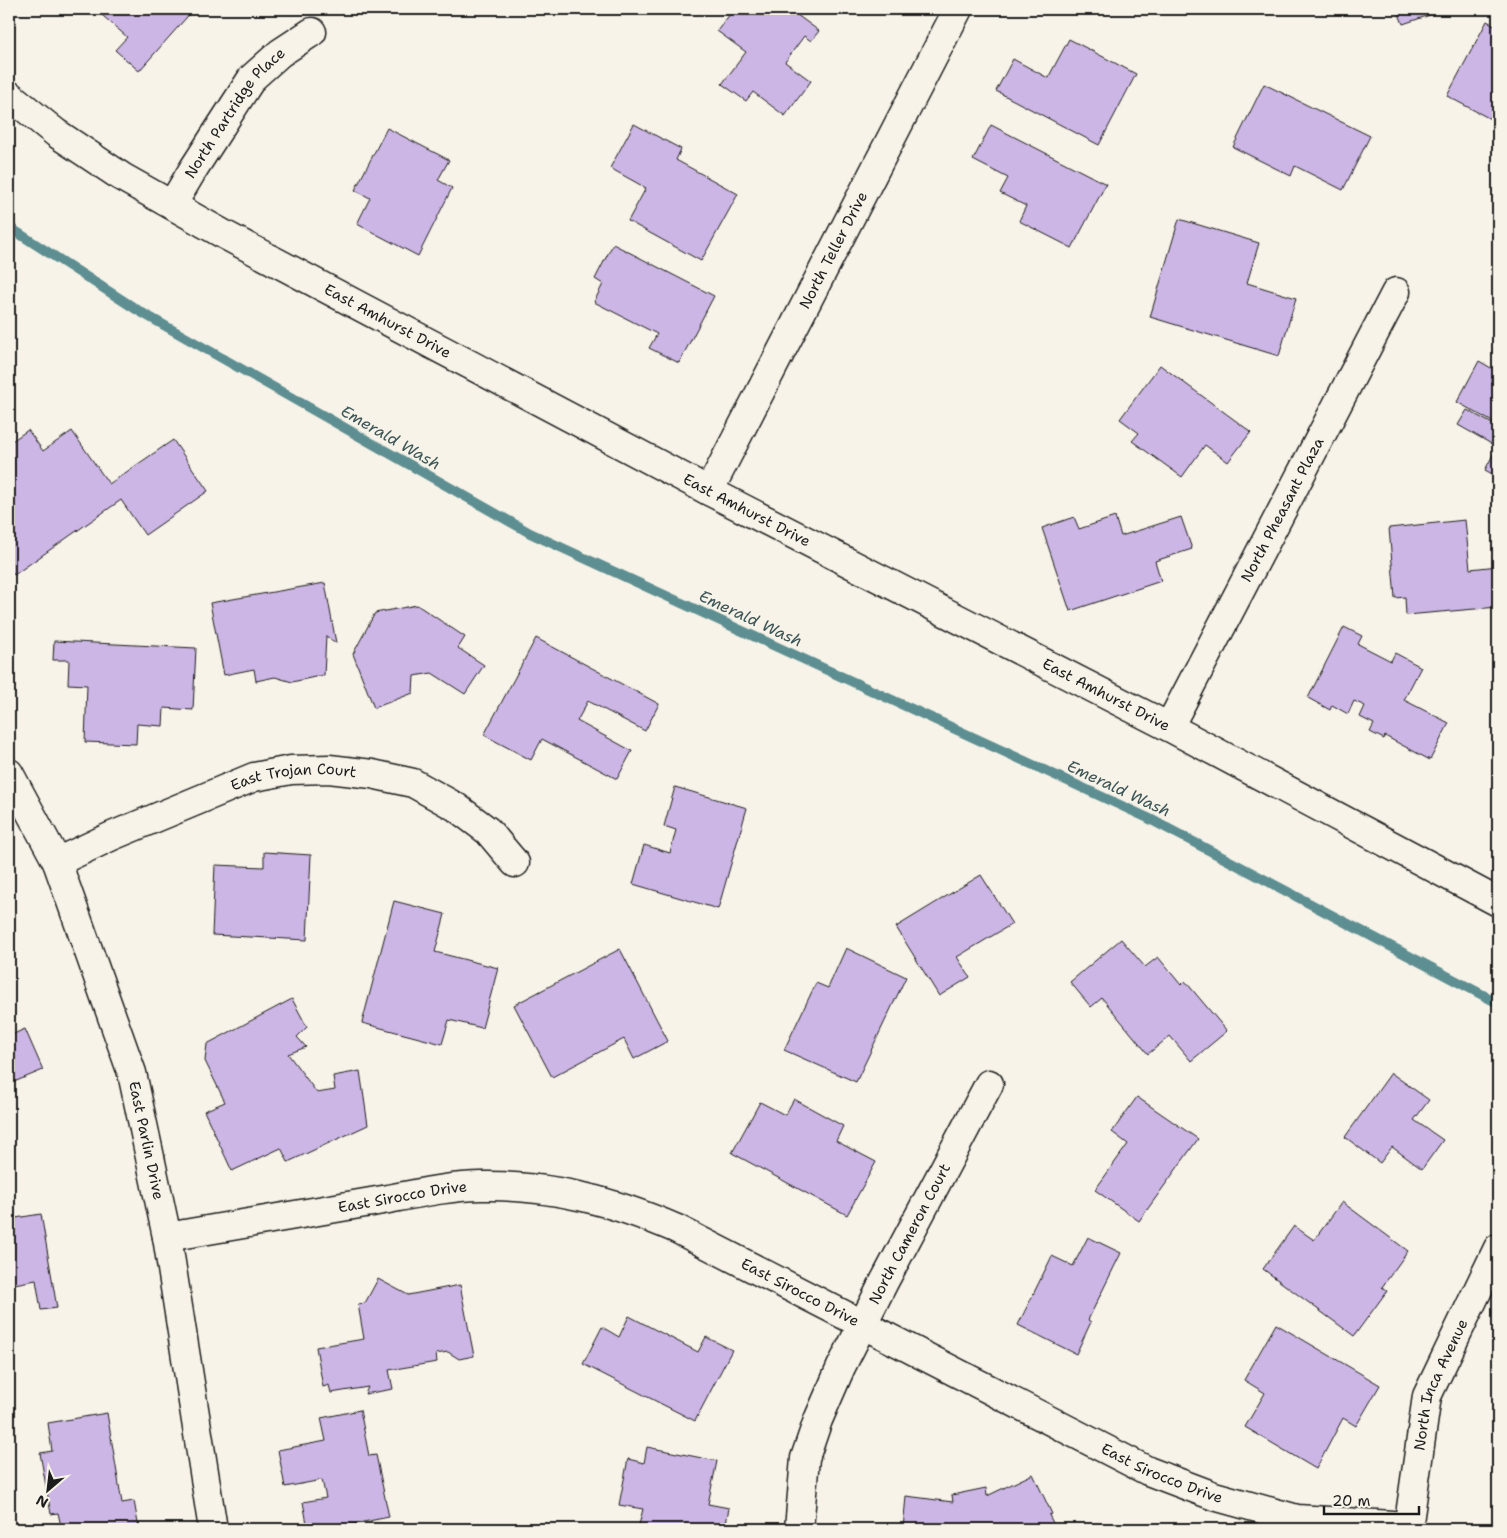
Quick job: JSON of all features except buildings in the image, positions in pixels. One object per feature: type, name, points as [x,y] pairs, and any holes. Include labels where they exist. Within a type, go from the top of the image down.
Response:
[{"type":"street","name":"North Teller Drive","points":[[709,491],[958,9]]},
{"type":"street","name":"North Partridge Place","points":[[172,205],[252,78],[280,53],[312,32]]},
{"type":"street","name":"East Amhurst Drive","points":[[9,95],[56,133],[122,177],[224,235],[709,491],[1169,727],[1498,902]]},
{"type":"street","name":"North Pheasant Plaza","points":[[1169,727],[1396,292]]},
{"type":"street","name":"East Trojan Court","points":[[57,862],[112,836],[254,777],[291,770],[329,769],[372,774],[413,783],[456,807],[488,831],[515,863]]},
{"type":"street","name":"East Parlin Drive","points":[[9,772],[57,862],[132,1073],[167,1237],[213,1529]]},
{"type":"street","name":"North Cameron Court","points":[[800,1529],[805,1458],[818,1420],[862,1325],[989,1084]]},
{"type":"street","name":"East Sirocco Drive","points":[[167,1237],[429,1192],[481,1186],[530,1188],[581,1195],[637,1212],[677,1229],[1148,1471],[1206,1493],[1297,1519],[1408,1528]]},
{"type":"street","name":"North Inca Avenue","points":[[1408,1528],[1427,1396],[1498,1248]]},
{"type":"waterway","name":"Emerald Wash","points":[[9,227],[139,311],[530,533],[1148,818],[1498,1003]]}]
